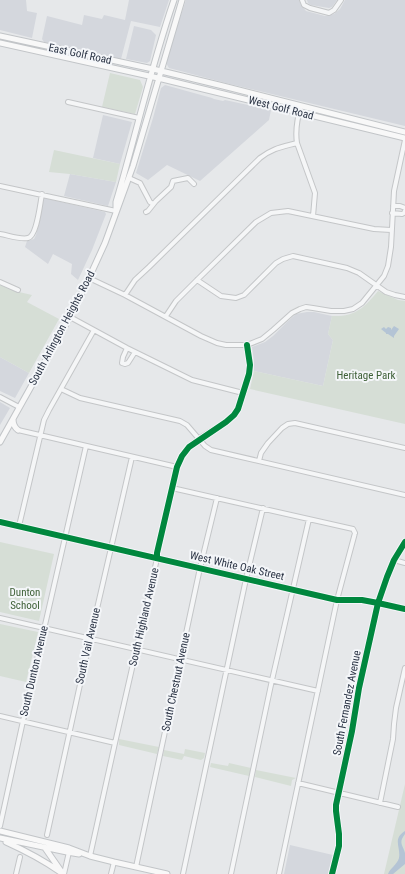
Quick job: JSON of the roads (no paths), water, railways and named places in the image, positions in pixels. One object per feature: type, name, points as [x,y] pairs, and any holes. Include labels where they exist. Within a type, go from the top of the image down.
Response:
[{"type":"main road","name":"South Arlington Heights Road","points":[[116,211],[116,202],[139,118],[174,0]]},
{"type":"main road","name":"South Arlington Heights Road","points":[[0,442],[70,317],[105,243],[129,178],[182,0]]},
{"type":"main road","name":"East Golf Road","points":[[0,36],[160,71]]},
{"type":"main road","name":"East Golf Road","points":[[0,42],[158,78]]},
{"type":"main road","name":"West Golf Road","points":[[160,71],[405,132]]},
{"type":"main road","name":"West Golf Road","points":[[158,78],[405,139]]},
{"type":"main road","points":[[13,418],[14,427],[18,430]]},
{"type":"main road","points":[[6,432],[18,430]]},
{"type":"main road","points":[[0,831],[69,848],[90,856]]},
{"type":"main road","points":[[0,838],[90,856],[167,874]]},
{"type":"main road","points":[[0,838],[29,852],[63,874]]},
{"type":"main road","points":[[35,839],[45,848],[63,874]]},
{"type":"street","points":[[302,0],[304,5],[310,8],[331,12],[337,7],[341,0]]},
{"type":"street","points":[[68,102],[139,118]]},
{"type":"street","points":[[300,106],[296,129],[297,143],[315,193],[313,216]]},
{"type":"street","points":[[89,278],[166,316],[201,336],[226,346],[247,345],[262,339],[292,313],[306,307],[332,312],[353,309],[362,303],[377,285],[384,276],[388,266],[391,247],[394,191],[399,166],[403,159],[405,139]]},
{"type":"street","points":[[125,295],[148,267],[260,158],[268,152],[297,143]]},
{"type":"street","points":[[399,166],[405,168]]},
{"type":"street","points":[[129,178],[140,183],[150,202],[153,204]]},
{"type":"street","points":[[146,212],[171,187],[174,181],[188,178],[194,184]]},
{"type":"street","points":[[0,186],[116,211]]},
{"type":"street","points":[[0,234],[24,239],[30,237],[35,229],[42,194]]},
{"type":"street","points":[[392,213],[402,214],[405,210],[400,206],[393,206]]},
{"type":"street","points":[[166,316],[176,301],[256,222],[271,213],[288,211],[374,229],[391,230]]},
{"type":"street","points":[[197,280],[221,296],[236,298],[244,295],[276,263],[293,256],[347,268],[359,273],[386,292],[405,297]]},
{"type":"street","points":[[0,282],[18,290]]},
{"type":"street","points":[[70,317],[127,348],[192,380],[243,393]]},
{"type":"street","points":[[19,526],[46,415],[94,330]]},
{"type":"street","name":"South Highland Avenue","points":[[90,856],[177,467],[185,451],[189,447],[234,415],[238,409],[249,374],[250,365],[247,345]]},
{"type":"street","points":[[127,348],[122,363],[128,363],[135,352]]},
{"type":"street","points":[[61,389],[74,396],[180,421],[187,425],[205,446],[211,450],[405,495]]},
{"type":"street","points":[[0,397],[19,407]]},
{"type":"street","points":[[259,461],[261,453],[282,428],[288,424],[295,423],[405,448]]},
{"type":"street","points":[[18,430],[177,467]]},
{"type":"street","name":"South Dunton Avenue","points":[[0,826],[64,537],[86,446]]},
{"type":"street","name":"South Vail Avenue","points":[[46,835],[132,457]]},
{"type":"street","points":[[172,488],[353,529],[355,533]]},
{"type":"street","name":"South Chestnut Avenue","points":[[136,867],[200,568],[217,498]]},
{"type":"street","points":[[183,874],[246,579],[263,508]]},
{"type":"street","points":[[231,874],[272,680],[309,519]]},
{"type":"street","name":"West White Oak Street","points":[[0,522],[337,600],[362,600],[405,609]]},
{"type":"street","points":[[355,533],[361,531]]},
{"type":"street","points":[[279,874],[337,600],[355,533]]},
{"type":"street","name":"South Fernandez Avenue","points":[[332,874],[339,846],[336,811],[359,688],[382,588],[394,560],[405,542]]},
{"type":"street","points":[[394,560],[405,563]]},
{"type":"street","points":[[0,618],[318,691]]},
{"type":"street","points":[[380,803],[393,739],[396,708],[405,668]]},
{"type":"street","points":[[0,716],[115,743]]},
{"type":"street","points":[[298,782],[398,807]]},
{"type":"street","points":[[63,874],[69,852]]},
{"type":"street","points":[[16,874],[20,857]]},
{"type":"street","points":[[111,874],[114,862]]},
{"type":"water","points":[[394,326],[399,329],[394,338],[386,334],[381,329],[384,327],[386,329],[388,327],[391,328],[391,330]]},
{"type":"water","points":[[405,831],[401,842],[405,853],[405,864],[393,874],[388,874],[399,858],[398,840],[401,834]]},
{"type":"park label","name":"Heritage Park","points":[[366,375]]},
{"type":"park label","name":"Dunton School","points":[[25,598]]}]
